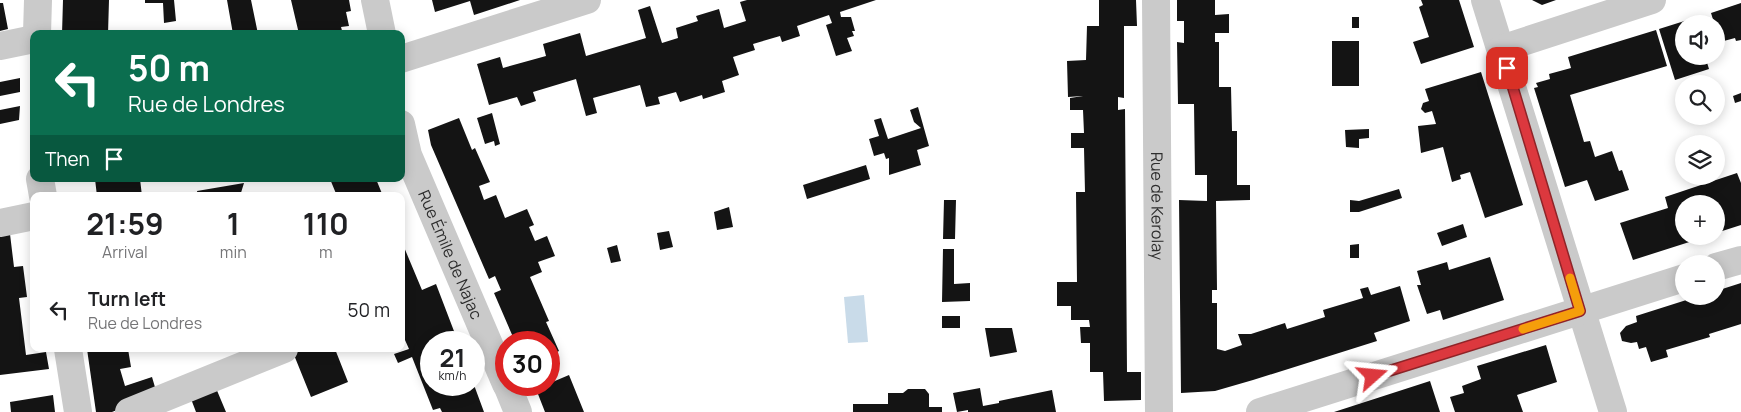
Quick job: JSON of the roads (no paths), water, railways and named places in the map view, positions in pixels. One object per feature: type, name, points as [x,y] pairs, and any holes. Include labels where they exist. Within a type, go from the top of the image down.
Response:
[{"type":"street","points":[[37,30],[38,0]]},
{"type":"street","points":[[375,0],[381,30]]},
{"type":"street","points":[[405,57],[587,0]]},
{"type":"street","name":"Rue de Kerolay","points":[[1156,0],[1159,412]]},
{"type":"street","points":[[1485,0],[1580,311],[1613,412]]},
{"type":"street","points":[[1501,49],[1652,0]]},
{"type":"street","points":[[0,46],[30,40]]},
{"type":"street","name":"Rue Émile de Najac","points":[[405,142],[408,155],[495,359]]},
{"type":"street","points":[[0,223],[30,217]]},
{"type":"street","points":[[1725,264],[1741,260]]},
{"type":"street","points":[[1260,412],[1675,281]]},
{"type":"street","points":[[68,352],[78,412]]},
{"type":"street","points":[[129,412],[277,352]]},
{"type":"street","name":"Rue Émile de Najac","points":[[511,396],[518,412]]},
{"type":"water","points":[[864,295],[868,342],[848,343],[844,297]]}]
